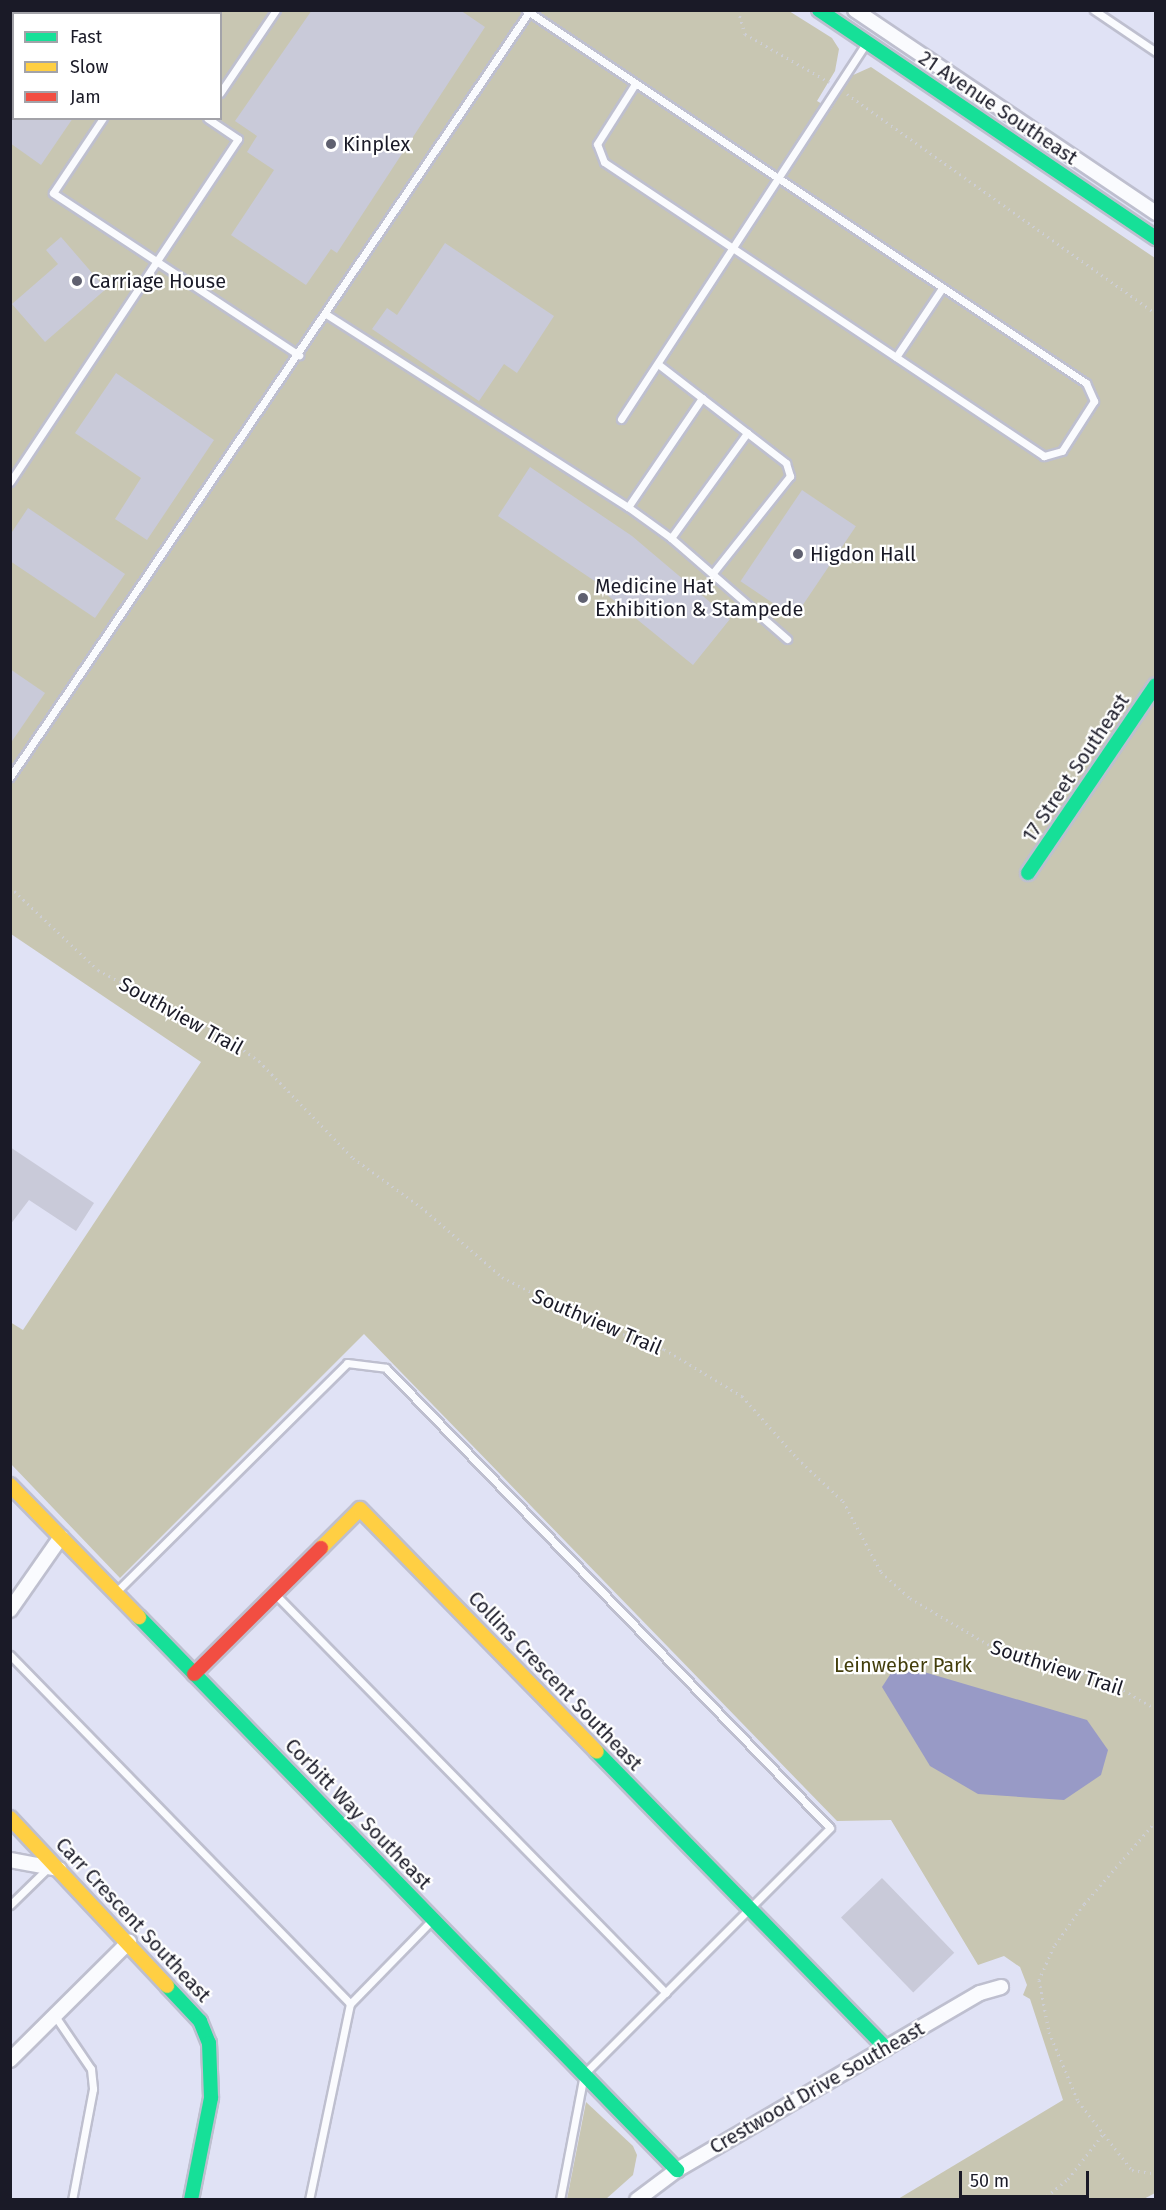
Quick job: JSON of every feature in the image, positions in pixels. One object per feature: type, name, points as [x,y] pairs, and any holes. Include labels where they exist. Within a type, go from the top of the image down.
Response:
[{"type":"street","name":"21 Avenue Southeast","points":[[819,10],[1155,238]]},
{"type":"street","name":"21 Avenue Southeast","points":[[855,10],[1155,213]]},
{"type":"street","name":"17 Street Southeast","points":[[1028,873],[1155,685]]},
{"type":"street","name":"Corbitt Way Southeast","points":[[10,1485],[677,2170]]},
{"type":"street","name":"Collins Crescent Southeast","points":[[194,1674],[360,1509],[886,2048]]},
{"type":"street","points":[[10,1610],[61,1537]]},
{"type":"street","name":"Carr Crescent Southeast","points":[[10,1818],[55,1869],[190,2005],[209,2043],[211,2098],[191,2199]]},
{"type":"street","points":[[10,1860],[55,1869]]},
{"type":"street","points":[[10,2060],[129,1942]]},
{"type":"street","name":"Crestwood Drive Southeast","points":[[637,2199],[677,2170],[980,1993],[1001,1987]]},
{"type":"lane","points":[[222,90],[276,10]]},
{"type":"lane","points":[[1094,10],[1155,52]]},
{"type":"lane","points":[[10,777],[299,355],[527,12],[1086,383],[1094,401],[1062,451],[1044,456],[604,162],[597,144],[635,84]]},
{"type":"lane","points":[[621,420],[780,180],[867,43]]},
{"type":"lane","points":[[102,120],[53,193],[299,355]]},
{"type":"lane","points":[[10,482],[238,140],[210,120]]},
{"type":"lane","points":[[896,357],[942,288]]},
{"type":"lane","points":[[326,314],[628,507],[671,538],[786,639]]},
{"type":"lane","points":[[658,364],[786,463],[790,476],[712,574]]},
{"type":"lane","points":[[628,507],[702,398]]},
{"type":"lane","points":[[671,538],[747,433]]},
{"type":"lane","points":[[115,1592],[347,1363],[386,1368],[830,1828],[585,2074],[560,2199]]},
{"type":"lane","points":[[274,1593],[666,1993]]},
{"type":"lane","points":[[10,1655],[350,2004]]},
{"type":"lane","points":[[10,1905],[55,1869]]},
{"type":"lane","points":[[309,2199],[350,2004],[433,1919]]},
{"type":"lane","points":[[55,2016],[84,2055],[92,2079],[72,2199]]},
{"type":"path","points":[[738,10],[745,34],[838,88],[1155,314]]},
{"type":"path","name":"Southview Trail","points":[[10,887],[98,970],[228,1040],[259,1061],[353,1158],[421,1207],[502,1277],[589,1322],[664,1349],[742,1396],[797,1458],[843,1501],[881,1572],[910,1598],[1001,1652],[1108,1682],[1155,1709]]},
{"type":"path","points":[[1155,1821],[1084,1904],[1054,1947],[1039,1980],[1053,2042],[1078,2101],[1132,2170],[1155,2174]]},
{"type":"path","points":[[1042,2199],[1068,2179],[1103,2134]]},
{"type":"green space","name":"Medicine Hat Exhibition & Stampede","points":[[11,11],[789,11],[832,38],[839,49],[835,71],[817,101],[831,109],[851,76],[871,67],[1155,258],[1155,2193],[1142,2200],[898,2199],[1063,2100],[1030,1999],[1023,1995],[1027,1985],[1020,1967],[1004,1956],[978,1965],[891,1820],[837,1821],[364,1334],[120,1578],[11,1464],[10,1322],[23,1330],[201,1062],[11,934]]},
{"type":"green space","points":[[586,2102],[633,2146],[637,2155],[633,2175],[606,2199],[567,2199]]},
{"type":"water","points":[[897,1664],[1087,1720],[1108,1750],[1101,1775],[1064,1800],[978,1794],[930,1766],[882,1687]]},
{"type":"building","name":"Kinplex","points":[[312,10],[460,10],[485,27],[337,253],[331,249],[306,285],[231,235],[274,170],[247,152],[257,136],[235,121]]},
{"type":"building","points":[[10,118],[12,120],[72,120],[41,165],[10,143]]},
{"type":"building","points":[[61,237],[106,289],[45,342],[12,304],[58,264],[46,250]]},
{"type":"building","points":[[445,243],[554,316],[517,373],[504,364],[479,401],[372,329],[387,308],[397,315]]},
{"type":"building","points":[[116,373],[214,440],[147,540],[115,519],[141,478],[75,433]]},
{"type":"building","points":[[530,467],[632,536],[730,619],[693,665],[606,594],[608,590],[498,516]]},
{"type":"building","name":"Higdon Hall","points":[[802,490],[856,526],[794,618],[740,581]]},
{"type":"building","points":[[28,508],[125,574],[95,618],[10,561],[10,535]]},
{"type":"building","points":[[10,669],[45,693],[10,744]]},
{"type":"building","points":[[10,1147],[94,1203],[76,1231],[29,1200],[10,1225]]},
{"type":"building","points":[[882,1878],[954,1953],[913,1992],[841,1918]]},
{"type":"traffic: fast","points":[[819,10],[1156,238]]},
{"type":"traffic: fast","points":[[1028,873],[1156,685]]},
{"type":"traffic: fast","points":[[139,1617],[677,2170]]},
{"type":"traffic: fast","points":[[597,1752],[886,2048]]},
{"type":"traffic: fast","points":[[167,1986],[200,2021],[209,2043],[211,2098],[191,2200]]},
{"type":"traffic: slow","points":[[10,1485],[139,1617]]},
{"type":"traffic: slow","points":[[321,1548],[360,1509],[597,1752]]},
{"type":"traffic: slow","points":[[10,1818],[167,1986]]},
{"type":"traffic: jam","points":[[194,1674],[321,1548]]},
{"type":"place","name":"Kinplex","points":[[331,144]]},
{"type":"place","name":"Carriage House","points":[[77,281]]},
{"type":"place","name":"Higdon Hall","points":[[798,554]]},
{"type":"place","name":"Medicine Hat Exhibition & Stampede","points":[[583,598]]},
{"type":"park label","name":"Leinweber Park","points":[[903,1665]]}]
